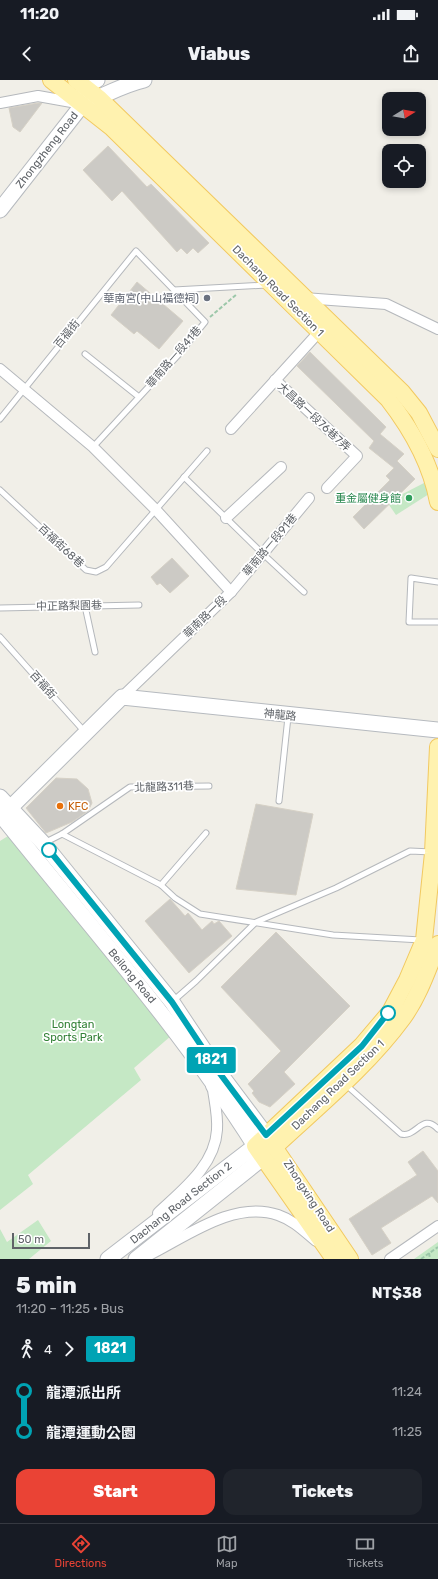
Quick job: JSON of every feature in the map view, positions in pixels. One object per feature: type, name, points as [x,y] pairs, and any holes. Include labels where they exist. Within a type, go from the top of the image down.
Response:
[{"type":"main road","name":"Dachang Road Section 1","points":[[51,80],[112,128],[280,284],[304,298],[402,392],[419,413],[438,449]]},
{"type":"main road","name":"Zhongzheng Road","points":[[0,210],[83,104],[99,98],[126,84],[144,80]]},
{"type":"main road","name":"Dachang Road Section 1","points":[[86,82],[99,98],[280,284],[319,332],[388,399],[405,421],[417,441],[429,468],[438,502]]},
{"type":"main road","points":[[83,104],[86,82]]},
{"type":"main road","name":"神龍路","points":[[122,697],[288,716],[438,730]]},
{"type":"main road","name":"華南路一段","points":[[2,810],[86,733],[122,697]]},
{"type":"main road","name":"Dachang Road Section 1","points":[[265,1146],[343,1082],[374,1054],[404,1017],[422,985],[433,941],[433,852],[438,747]]},
{"type":"main road","name":"Beilong Road","points":[[2,810],[43,843],[218,1071],[265,1146]]},
{"type":"main road","name":"Beilong Road","points":[[2,810],[167,1006],[191,1051],[265,1146]]},
{"type":"main road","name":"Dachang Road Section 1","points":[[265,1146],[362,1046],[390,1012],[407,980],[433,941]]},
{"type":"main road","name":"Zhongxing Road","points":[[265,1146],[333,1254],[350,1259]]},
{"type":"main road","name":"Dachang Road Section 2","points":[[112,1256],[265,1146]]},
{"type":"main road","name":"Dachang Road Section 2","points":[[136,1259],[265,1146]]},
{"type":"street","points":[[0,103],[38,96],[83,104]]},
{"type":"street","points":[[304,298],[386,304],[438,329]]},
{"type":"street","points":[[231,429],[319,332]]},
{"type":"street","name":"華南路一段","points":[[0,369],[93,447],[156,510],[231,592],[122,697]]},
{"type":"street","name":"大昌路一段76巷7弄","points":[[275,380],[357,456],[327,488]]},
{"type":"street","points":[[226,518],[281,468]]},
{"type":"street","name":"華南路一段91巷","points":[[231,592],[309,498]]},
{"type":"street","points":[[112,1256],[193,1179],[208,1159],[217,1132],[218,1120],[213,1090],[191,1051]]},
{"type":"street","points":[[142,1259],[216,1220],[238,1212],[257,1210],[279,1215],[298,1225],[333,1254]]},
{"type":"street","points":[[390,1259],[438,1226]]},
{"type":"lane","name":"華南路一段41巷","points":[[93,447],[180,353],[205,322],[136,251]]},
{"type":"lane","name":"百福街","points":[[0,418],[136,251]]},
{"type":"lane","points":[[174,290],[280,284]]},
{"type":"lane","points":[[85,354],[139,398]]},
{"type":"lane","name":"百福街68巷","points":[[0,490],[86,570],[96,572],[106,567],[207,451]]},
{"type":"lane","points":[[184,477],[304,592]]},
{"type":"lane","points":[[438,582],[411,578],[409,622],[438,622]]},
{"type":"lane","name":"中正路梨園巷","points":[[0,608],[139,604]]},
{"type":"lane","points":[[85,606],[95,652]]},
{"type":"lane","name":"百福街","points":[[0,637],[86,733]]},
{"type":"lane","points":[[279,801],[288,716]]},
{"type":"lane","name":"北龍路311巷","points":[[43,843],[62,834],[130,787],[208,786]]},
{"type":"lane","points":[[161,885],[206,833]]},
{"type":"lane","points":[[62,834],[161,885],[175,898],[200,914],[333,935],[433,941]]},
{"type":"lane","points":[[167,1006],[196,981],[256,922],[336,888],[410,852],[433,852]]},
{"type":"lane","points":[[343,1082],[401,1134],[411,1134],[420,1126],[426,1124],[434,1125],[438,1129]]},
{"type":"path","points":[[205,322],[246,286]]},
{"type":"path","points":[[421,1259],[438,1247]]},
{"type":"path","points":[[428,1253],[430,1259]]},
{"type":"green space","name":"重金屬健身館","points":[[424,483],[429,494],[396,515],[387,502]]},
{"type":"green space","name":"Longtan Sports Park","points":[[8,836],[172,1035],[134,1068],[141,1080],[28,1175],[33,1184],[0,1210],[0,841]]},
{"type":"green space","points":[[38,1220],[51,1241],[29,1259],[0,1259],[0,1229],[7,1242]]},
{"type":"green space","points":[[438,1242],[438,1259],[414,1259]]},
{"type":"building","points":[[42,103],[20,132],[13,127],[9,108]]},
{"type":"building","points":[[108,146],[147,187],[151,184],[209,243],[198,253],[193,248],[187,254],[181,248],[177,252],[122,191],[112,201],[83,170]]},
{"type":"building","points":[[137,282],[183,321],[159,349],[137,331],[134,334],[111,315]]},
{"type":"building","points":[[310,352],[386,427],[380,434],[404,454],[397,461],[415,479],[364,529],[353,517],[390,480],[386,476],[394,468],[369,448],[374,441],[297,366]]},
{"type":"building","points":[[172,558],[189,576],[170,593],[160,583],[157,585],[151,577]]},
{"type":"building","name":"KFC","points":[[56,778],[77,779],[88,789],[92,803],[88,811],[72,822],[46,833],[26,808]]},
{"type":"building","points":[[256,804],[313,814],[296,895],[236,889]]},
{"type":"building","points":[[170,899],[185,916],[188,913],[202,930],[212,921],[214,924],[219,921],[232,936],[189,973],[145,921]]},
{"type":"building","points":[[276,932],[350,1006],[284,1072],[295,1084],[270,1107],[259,1102],[252,1093],[254,1091],[248,1084],[281,1051],[221,987]]},
{"type":"building","points":[[423,1151],[438,1171],[438,1203],[432,1196],[381,1228],[391,1243],[372,1255],[349,1219],[417,1175],[408,1162]]},
{"type":"bus line","name":"1821","points":[[49,850],[172,1002],[218,1071],[266,1135],[362,1046],[388,1013]]},
{"type":"place","name":"華南宮(中山福德祠)","points":[[207,298]]},
{"type":"place","name":"重金屬健身館","points":[[409,498]]},
{"type":"place","name":"KFC","points":[[60,806]]}]
